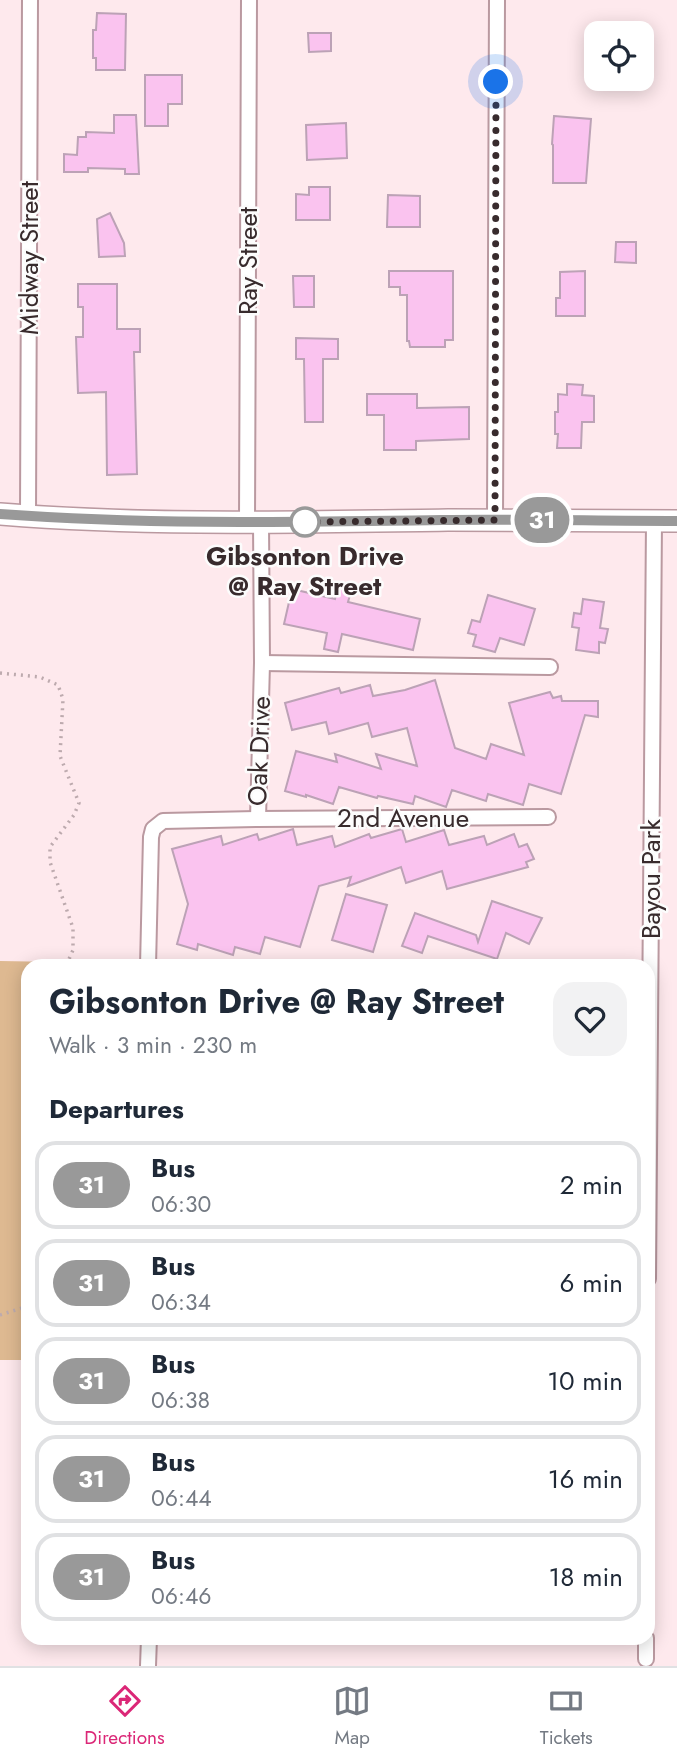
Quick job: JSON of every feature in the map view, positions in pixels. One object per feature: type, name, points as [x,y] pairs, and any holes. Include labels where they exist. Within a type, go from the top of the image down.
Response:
[{"type":"main road","points":[[0,514],[96,520],[254,522],[677,522]]},
{"type":"street","name":"Midway Street","points":[[28,516],[30,0]]},
{"type":"street","name":"Ray Street","points":[[249,0],[254,522]]},
{"type":"street","points":[[495,520],[497,0]]},
{"type":"street","name":"Bayou Park","points":[[651,959],[654,521]]},
{"type":"street","name":"Oak Drive","points":[[148,959],[150,844],[153,829],[163,821],[258,819],[262,663],[254,522]]},
{"type":"street","points":[[262,663],[550,667]]},
{"type":"street","name":"2nd Avenue","points":[[258,819],[548,817]]},
{"type":"street","points":[[148,1666],[149,1645]]},
{"type":"street","points":[[646,1645],[646,1659]]},
{"type":"path","points":[[0,673],[40,677],[58,685],[63,699],[60,755],[79,803],[74,815],[50,847],[50,862],[73,928],[74,950],[70,959]]},
{"type":"path","points":[[0,1315],[21,1308]]},
{"type":"shaded area","points":[[0,961],[21,961],[21,1360],[0,1360]]},
{"type":"building","points":[[97,13],[126,14],[125,70],[96,70],[93,30],[96,30]]},
{"type":"building","points":[[308,33],[331,33],[331,51],[309,52]]},
{"type":"building","points":[[145,75],[182,75],[182,104],[168,104],[168,126],[145,126]]},
{"type":"building","points":[[114,115],[136,115],[139,174],[125,174],[125,169],[88,168],[88,172],[64,172],[64,154],[77,155],[78,137],[86,137],[86,132],[114,133]]},
{"type":"building","points":[[554,116],[591,119],[586,183],[553,183]]},
{"type":"building","points":[[346,123],[347,158],[307,160],[306,125]]},
{"type":"building","points":[[309,187],[330,187],[330,220],[296,220],[296,194],[309,195]]},
{"type":"building","points":[[388,195],[420,196],[420,227],[387,227]]},
{"type":"building","points":[[110,213],[124,243],[125,256],[99,257],[97,219]]},
{"type":"building","points":[[616,242],[636,242],[636,263],[615,262]]},
{"type":"building","points":[[389,271],[453,271],[453,340],[445,340],[445,347],[410,347],[407,341],[407,295],[400,295],[400,287],[389,287]]},
{"type":"building","points":[[585,271],[585,316],[556,316],[556,298],[560,298],[560,272]]},
{"type":"building","points":[[293,276],[314,276],[314,307],[294,307]]},
{"type":"building","points":[[78,284],[117,284],[117,329],[140,329],[140,352],[134,352],[137,474],[107,475],[106,392],[78,393],[76,337],[83,337],[83,307],[78,307]]},
{"type":"building","points":[[296,338],[338,339],[338,359],[323,359],[323,422],[305,422],[304,359],[296,359]]},
{"type":"building","points":[[567,384],[583,385],[582,395],[594,396],[594,422],[582,422],[581,448],[557,448],[555,412],[558,412],[558,394],[567,395]]},
{"type":"building","points":[[367,394],[417,394],[417,408],[469,407],[469,439],[416,441],[416,450],[384,450],[384,415],[367,415]]},
{"type":"building","points":[[338,585],[352,588],[348,602],[420,619],[413,650],[342,634],[338,652],[324,649],[327,633],[284,624],[292,589],[335,599]]},
{"type":"building","points":[[488,595],[535,609],[524,645],[500,638],[495,652],[473,646],[476,635],[468,633],[472,620],[480,622]]},
{"type":"building","points":[[583,599],[604,602],[600,628],[608,629],[605,643],[599,642],[599,653],[576,650],[579,628],[572,627],[574,613],[581,614]]},
{"type":"building","points":[[435,680],[455,748],[486,759],[491,744],[524,755],[509,703],[550,692],[553,698],[561,696],[562,701],[598,701],[598,717],[585,715],[561,794],[529,784],[523,805],[488,794],[486,801],[452,790],[446,807],[415,796],[413,804],[378,796],[377,798],[339,787],[333,804],[285,791],[296,751],[337,762],[335,754],[381,769],[376,754],[417,766],[407,728],[372,737],[368,723],[329,734],[326,722],[292,730],[285,703],[339,688],[341,693],[370,685],[373,696],[405,690]]},
{"type":"building","points":[[293,829],[297,845],[332,836],[335,847],[369,834],[371,838],[402,829],[406,842],[444,830],[449,845],[484,836],[487,845],[514,834],[519,847],[527,844],[534,859],[526,862],[528,867],[447,889],[442,871],[406,883],[401,867],[348,886],[351,877],[319,886],[300,947],[265,937],[260,954],[235,947],[233,955],[198,944],[197,950],[177,944],[188,904],[172,849],[221,836],[223,845],[257,834],[259,840]]},
{"type":"building","points":[[346,894],[387,905],[373,952],[332,940]]},
{"type":"building","points":[[492,901],[542,918],[529,944],[506,933],[497,959],[428,936],[422,953],[402,946],[415,913],[476,935],[478,942]]},
{"type":"bus line","name":"31","points":[[0,514],[137,521],[677,521]]},
{"type":"place","name":"Gibsonton Drive @ Ray Street","points":[[305,522]]},
{"type":"route","points":[[305,522],[495,520],[496,82]]}]
